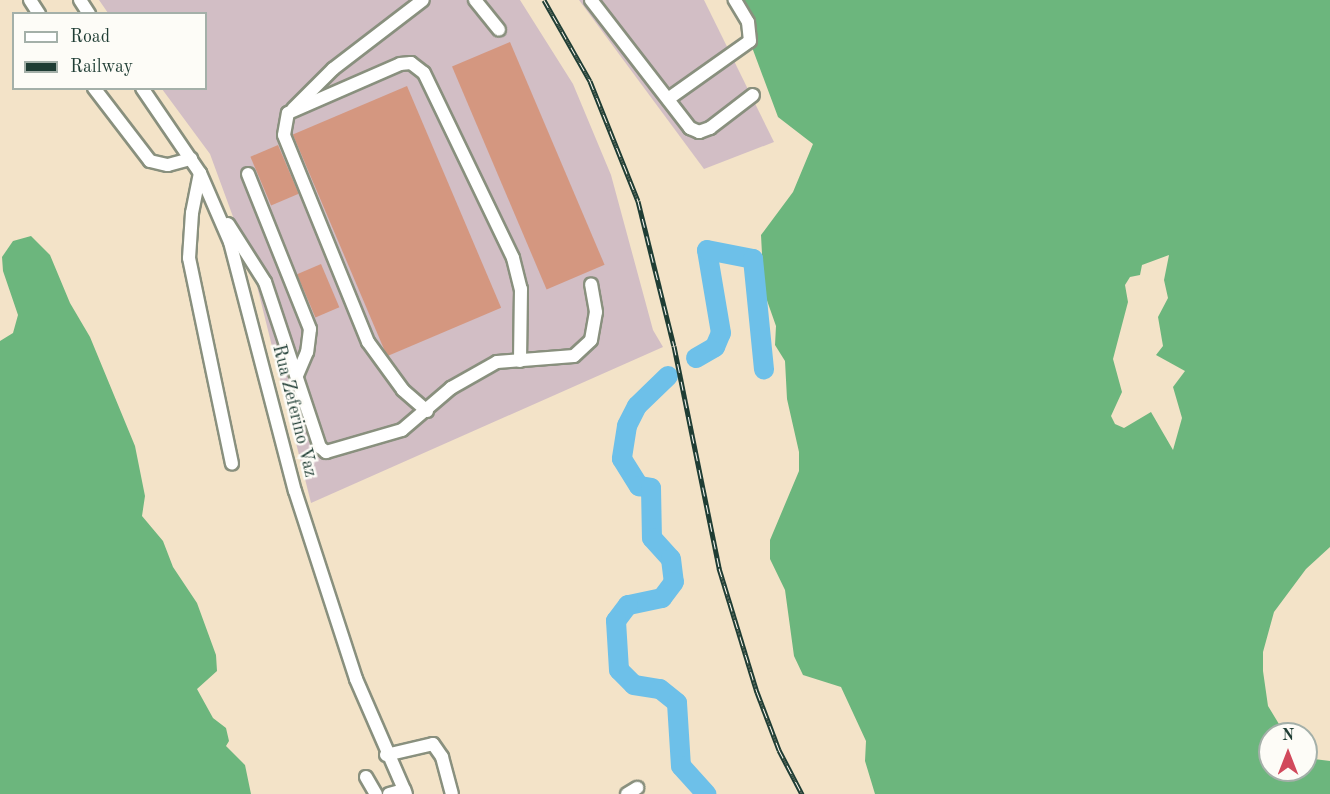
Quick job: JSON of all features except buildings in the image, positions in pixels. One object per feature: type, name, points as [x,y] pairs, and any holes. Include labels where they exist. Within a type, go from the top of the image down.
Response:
[{"type":"street","points":[[423,0],[333,69],[288,113],[284,135],[368,342],[403,390],[427,411]]},
{"type":"street","points":[[475,0],[498,30]]},
{"type":"street","points":[[591,0],[690,128],[699,132],[710,128],[753,95]]},
{"type":"street","points":[[668,99],[750,40],[748,22],[735,0]]},
{"type":"street","points":[[288,113],[400,64],[411,63],[424,73],[513,258],[521,290],[520,361]]},
{"type":"street","points":[[96,90],[150,161],[168,165],[191,159]]},
{"type":"street","name":"Rua Zeferino Vaz","points":[[143,90],[200,173],[218,211],[244,283],[295,491],[356,680],[386,754],[405,792]]},
{"type":"street","points":[[200,173],[192,213],[189,258],[232,464]]},
{"type":"street","points":[[248,174],[310,328],[308,352],[297,375]]},
{"type":"street","points":[[218,211],[265,282],[320,447],[326,452],[334,452],[402,430],[427,411],[451,388],[497,362],[574,356],[591,340],[596,312],[591,284]]},
{"type":"street","points":[[386,754],[434,744],[442,757],[452,794]]},
{"type":"street","points":[[366,777],[376,794]]},
{"type":"street","points":[[389,794],[405,792]]},
{"type":"shaded area","points":[[99,0],[520,0],[573,84],[611,175],[653,330],[663,347],[311,503],[254,274],[210,154],[163,90],[207,90],[207,12],[107,12]]},
{"type":"shaded area","points":[[579,0],[704,0],[774,142],[704,169]]},
{"type":"green space","points":[[729,0],[1330,0],[1330,547],[1306,569],[1274,612],[1263,652],[1263,671],[1268,706],[1278,722],[1258,722],[1258,782],[1318,782],[1318,760],[1330,761],[1330,794],[875,794],[865,761],[866,741],[841,687],[803,675],[794,656],[785,590],[770,559],[770,540],[799,471],[799,452],[787,399],[785,361],[775,345],[776,326],[764,292],[761,235],[793,192],[813,144],[778,117],[740,15]],"holes":[[[1169,255],[1164,280],[1168,298],[1158,317],[1163,346],[1156,355],[1185,371],[1173,387],[1182,418],[1173,450],[1151,412],[1124,428],[1115,424],[1111,416],[1122,392],[1113,359],[1128,302],[1125,285],[1130,277],[1140,275],[1142,265]]]},
{"type":"green space","points":[[31,236],[50,255],[70,303],[90,337],[135,446],[145,496],[142,516],[163,541],[173,567],[197,603],[216,655],[217,671],[197,689],[213,718],[226,728],[229,741],[226,746],[245,765],[251,794],[0,794],[0,341],[13,333],[18,315],[3,271],[2,257],[13,241]]},
{"type":"waterway","points":[[696,358],[715,347],[721,333],[707,250],[753,259],[764,369]]},
{"type":"waterway","points":[[668,376],[637,406],[627,426],[622,459],[639,486],[651,488],[652,538],[671,559],[674,582],[662,598],[628,605],[616,621],[619,670],[634,685],[660,689],[677,703],[681,766],[706,794]]},
{"type":"railway","points":[[544,0],[590,81],[638,201],[674,346],[719,568],[757,692],[779,750],[802,794]]}]
